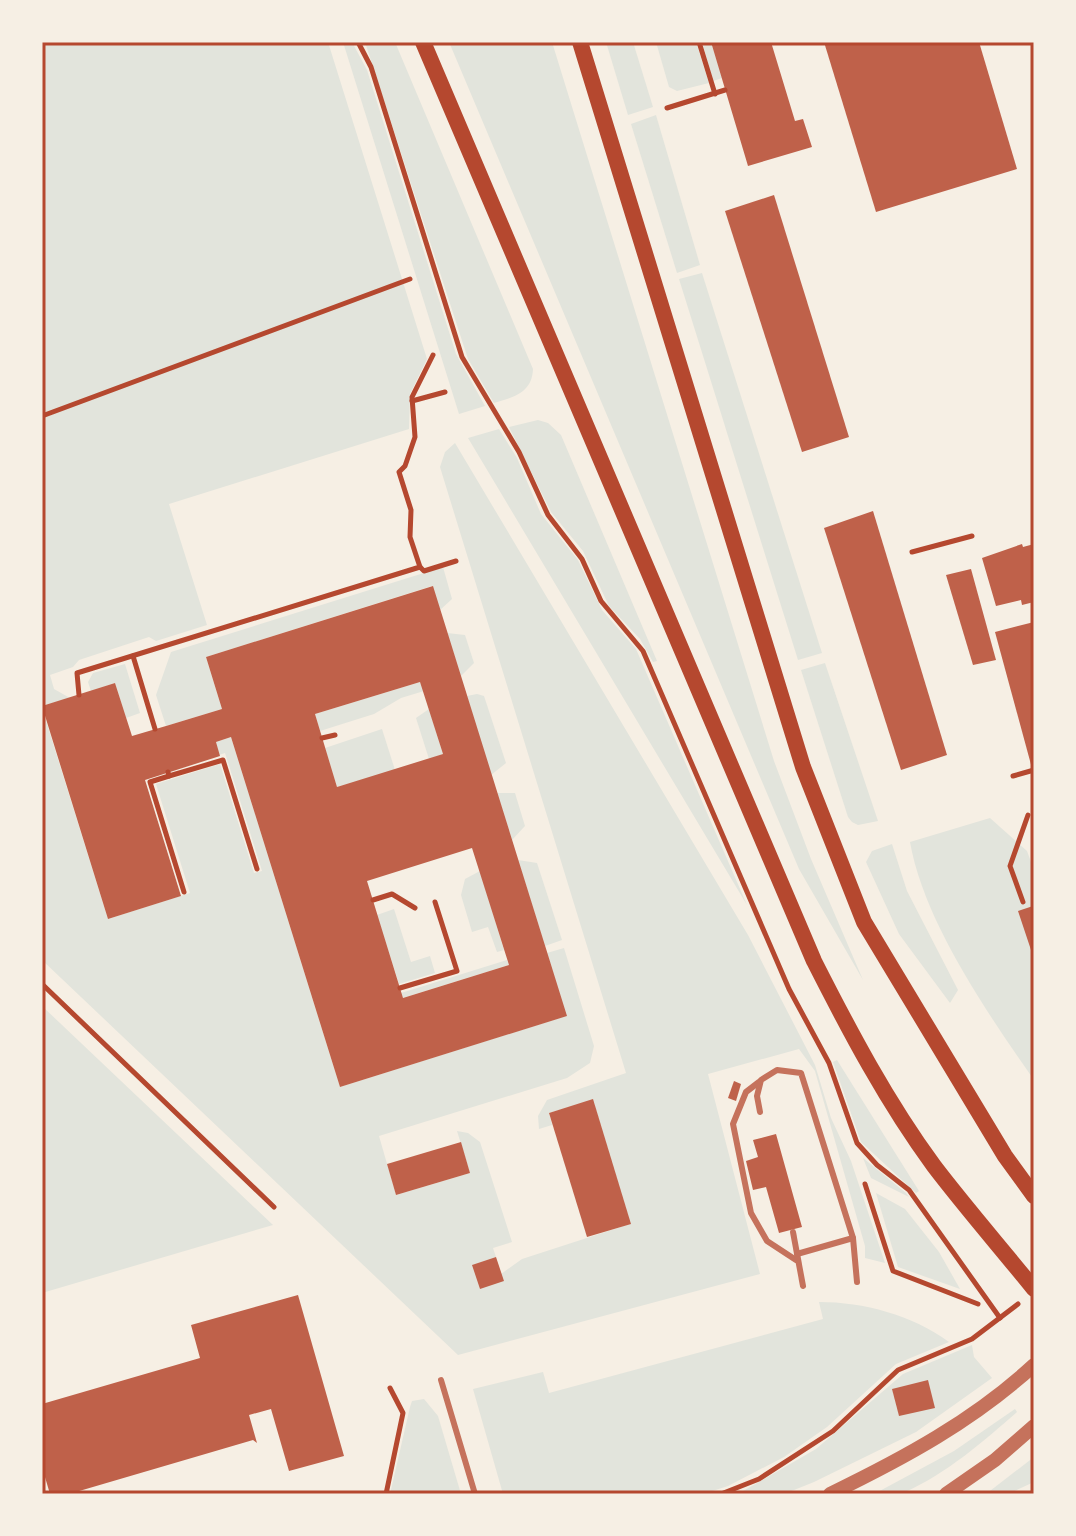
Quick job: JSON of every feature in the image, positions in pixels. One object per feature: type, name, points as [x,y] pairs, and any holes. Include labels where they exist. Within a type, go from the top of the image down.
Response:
[{"type":"main road","points":[[423,42],[814,961],[850,1032],[904,1122],[934,1165],[1034,1289]]},
{"type":"main road","points":[[580,42],[803,767],[832,845],[864,922],[1005,1156],[1034,1196]]},
{"type":"street","points":[[830,1494],[915,1452],[961,1424],[1002,1395],[1034,1365]]},
{"type":"street","points":[[946,1494],[995,1460],[1034,1426]]},
{"type":"lane","points":[[853,1238],[796,1257],[767,1241],[751,1213],[733,1124],[746,1092],[777,1070],[801,1073],[853,1238],[857,1282]]},
{"type":"lane","points":[[760,1112],[757,1096],[761,1080]]},
{"type":"lane","points":[[793,1232],[803,1286]]},
{"type":"lane","points":[[441,1380],[475,1494]]},
{"type":"path","points":[[358,42],[371,67],[462,357],[519,452],[548,515],[582,559],[601,601],[643,651],[789,989],[829,1063],[857,1143],[877,1165],[909,1190],[1000,1318]]},
{"type":"path","points":[[699,42],[715,94]]},
{"type":"path","points":[[667,108],[725,90]]},
{"type":"path","points":[[42,416],[410,279]]},
{"type":"path","points":[[433,355],[412,401],[415,437],[405,466],[399,472],[411,510],[410,537],[420,567],[424,571],[456,561]]},
{"type":"path","points":[[412,401],[445,392]]},
{"type":"path","points":[[912,552],[972,536]]},
{"type":"path","points":[[79,695],[77,673],[420,567]]},
{"type":"path","points":[[133,656],[155,729]]},
{"type":"path","points":[[322,738],[335,735]]},
{"type":"path","points":[[184,892],[150,782],[168,774],[223,760],[257,869]]},
{"type":"path","points":[[1013,776],[1034,770]]},
{"type":"path","points":[[1023,902],[1010,866],[1028,815]]},
{"type":"path","points":[[373,900],[392,894],[415,908]]},
{"type":"path","points":[[400,988],[457,971],[435,902]]},
{"type":"path","points":[[42,984],[274,1207]]},
{"type":"path","points":[[865,1184],[893,1271],[943,1294],[978,1304]]},
{"type":"path","points":[[721,1494],[759,1479],[833,1431],[898,1370],[972,1339],[1013,1308]]},
{"type":"path","points":[[386,1494],[403,1413],[390,1388]]},
{"type":"shaded area","points":[[42,42],[328,42],[427,359],[410,394],[409,429],[169,504],[207,625],[156,641],[149,637],[79,660],[73,667],[50,675],[54,689],[70,698],[42,706]]},
{"type":"shaded area","points":[[343,42],[352,42],[367,70],[456,354],[485,406],[459,414]]},
{"type":"shaded area","points":[[365,42],[395,42],[533,369],[529,384],[515,396],[494,403],[468,359]]},
{"type":"shaded area","points":[[449,42],[552,42],[774,761],[811,859],[863,980],[799,869]]},
{"type":"shaded area","points":[[606,42],[633,42],[653,107],[628,115]]},
{"type":"shaded area","points":[[656,42],[696,42],[709,83],[677,91],[669,87]]},
{"type":"shaded area","points":[[702,42],[711,42],[722,78],[713,81]]},
{"type":"shaded area","points":[[656,115],[700,265],[677,273],[631,124]]},
{"type":"shaded area","points":[[702,273],[822,653],[798,660],[679,279]]},
{"type":"shaded area","points":[[538,420],[548,423],[561,435],[657,661],[653,662],[640,639],[609,606],[583,551],[551,512],[509,427]]},
{"type":"shaded area","points":[[499,429],[517,458],[541,514],[578,560],[602,610],[636,649],[747,905],[468,438]]},
{"type":"shaded area","points":[[455,443],[748,935],[815,1065],[831,1118],[851,1161],[885,1263],[865,1258],[865,1246],[815,1071],[799,1049],[708,1074],[760,1274],[458,1355],[42,960],[42,708],[108,919],[190,893],[156,784],[220,764],[254,873],[262,871],[225,753],[219,755],[216,742],[231,737],[340,1087],[566,1016],[547,953],[564,948],[594,1046],[590,1063],[567,1078],[379,1136],[396,1195],[470,1173],[457,1131],[468,1133],[480,1142],[512,1242],[493,1248],[496,1257],[473,1265],[480,1289],[522,1259],[630,1224],[593,1100],[549,1113],[552,1125],[539,1129],[538,1116],[547,1100],[626,1073],[440,467],[445,452]]},
{"type":"shaded area","points":[[443,567],[452,599],[440,610],[432,586],[206,657],[222,709],[166,726],[156,695],[171,652]]},
{"type":"shaded area","points":[[447,633],[465,635],[474,663],[461,676]]},
{"type":"shaded area","points":[[825,663],[878,821],[858,825],[848,817],[801,670]]},
{"type":"shaded area","points":[[125,664],[140,713],[126,718],[115,683],[91,691],[88,682],[93,673]]},
{"type":"shaded area","points":[[420,682],[424,691],[401,698],[374,714],[320,731],[315,714]]},
{"type":"shaded area","points":[[467,696],[484,696],[506,763],[491,775]]},
{"type":"shaded area","points":[[429,709],[443,754],[429,759],[416,718]]},
{"type":"shaded area","points":[[382,729],[395,770],[337,787],[325,748]]},
{"type":"shaded area","points":[[497,793],[515,793],[525,826],[512,840]]},
{"type":"shaded area","points":[[990,818],[1027,851],[1034,870],[1034,1080],[978,997],[943,935],[917,872],[910,842]]},
{"type":"shaded area","points":[[892,844],[907,891],[958,990],[950,1003],[899,934],[866,862],[872,851]]},
{"type":"shaded area","points":[[518,860],[537,863],[562,940],[545,946]]},
{"type":"shaded area","points":[[480,871],[504,950],[497,952],[488,927],[472,932],[461,895],[465,879]]},
{"type":"shaded area","points":[[394,909],[411,962],[430,956],[435,973],[399,984],[377,915]]},
{"type":"shaded area","points":[[507,960],[509,965],[403,998],[401,993]]},
{"type":"shaded area","points":[[42,1006],[273,1225],[42,1293]]},
{"type":"shaded area","points":[[837,1060],[919,1191],[916,1193],[861,1142],[833,1062]]},
{"type":"shaded area","points":[[863,1158],[906,1193],[909,1197],[871,1178]]},
{"type":"shaded area","points":[[876,1193],[905,1209],[939,1252],[960,1289],[898,1267]]},
{"type":"shaded area","points":[[819,1302],[853,1304],[887,1312],[919,1324],[949,1342],[896,1364],[827,1427],[784,1457],[728,1486],[703,1494],[503,1494],[473,1389],[543,1372],[549,1393],[823,1319]]},
{"type":"shaded area","points":[[972,1345],[974,1357],[992,1378],[916,1432],[784,1494],[738,1494],[816,1449],[903,1374]]},
{"type":"shaded area","points":[[424,1399],[438,1416],[461,1494],[390,1494],[412,1401]]},
{"type":"shaded area","points":[[1015,1409],[1017,1412],[991,1434],[935,1476],[902,1493],[874,1494],[954,1451]]},
{"type":"shaded area","points":[[1034,1457],[1034,1482],[1008,1494],[986,1494]]},
{"type":"building","points":[[711,42],[771,42],[795,121],[803,119],[812,147],[748,166]]},
{"type":"building","points":[[824,42],[979,42],[1017,169],[876,212]]},
{"type":"building","points":[[774,195],[849,437],[802,452],[725,211]]},
{"type":"building","points":[[873,511],[947,755],[901,770],[824,528]]},
{"type":"building","points":[[1022,544],[1023,547],[1034,544],[1034,602],[1022,605],[1021,600],[996,606],[982,558]]},
{"type":"building","points":[[971,569],[996,660],[973,665],[946,575]]},
{"type":"building","points":[[433,586],[567,1016],[340,1087],[231,737],[216,742],[220,756],[145,780],[181,896],[108,919],[42,706],[115,683],[132,736],[166,726],[222,709],[206,657]],"holes":[[[420,682],[443,754],[337,787],[315,714]],[[472,848],[509,965],[403,998],[367,881]]]},
{"type":"building","points":[[1034,622],[1034,772],[1033,772],[995,632]]},
{"type":"building","points":[[1033,906],[1034,953],[1032,953],[1018,911]]},
{"type":"building","points":[[734,1081],[741,1084],[736,1101],[728,1098]]},
{"type":"building","points":[[593,1099],[631,1224],[587,1237],[549,1113]]},
{"type":"building","points":[[776,1134],[802,1227],[779,1233],[766,1187],[753,1190],[746,1161],[758,1157],[753,1140]]},
{"type":"building","points":[[461,1142],[470,1173],[396,1195],[387,1164]]},
{"type":"building","points":[[496,1257],[504,1281],[480,1289],[472,1265]]},
{"type":"building","points":[[298,1295],[344,1456],[289,1471],[271,1409],[249,1415],[257,1443],[253,1440],[69,1494],[50,1494],[42,1467],[42,1404],[200,1358],[191,1325]]},
{"type":"building","points":[[928,1380],[935,1408],[899,1416],[892,1389]]}]
